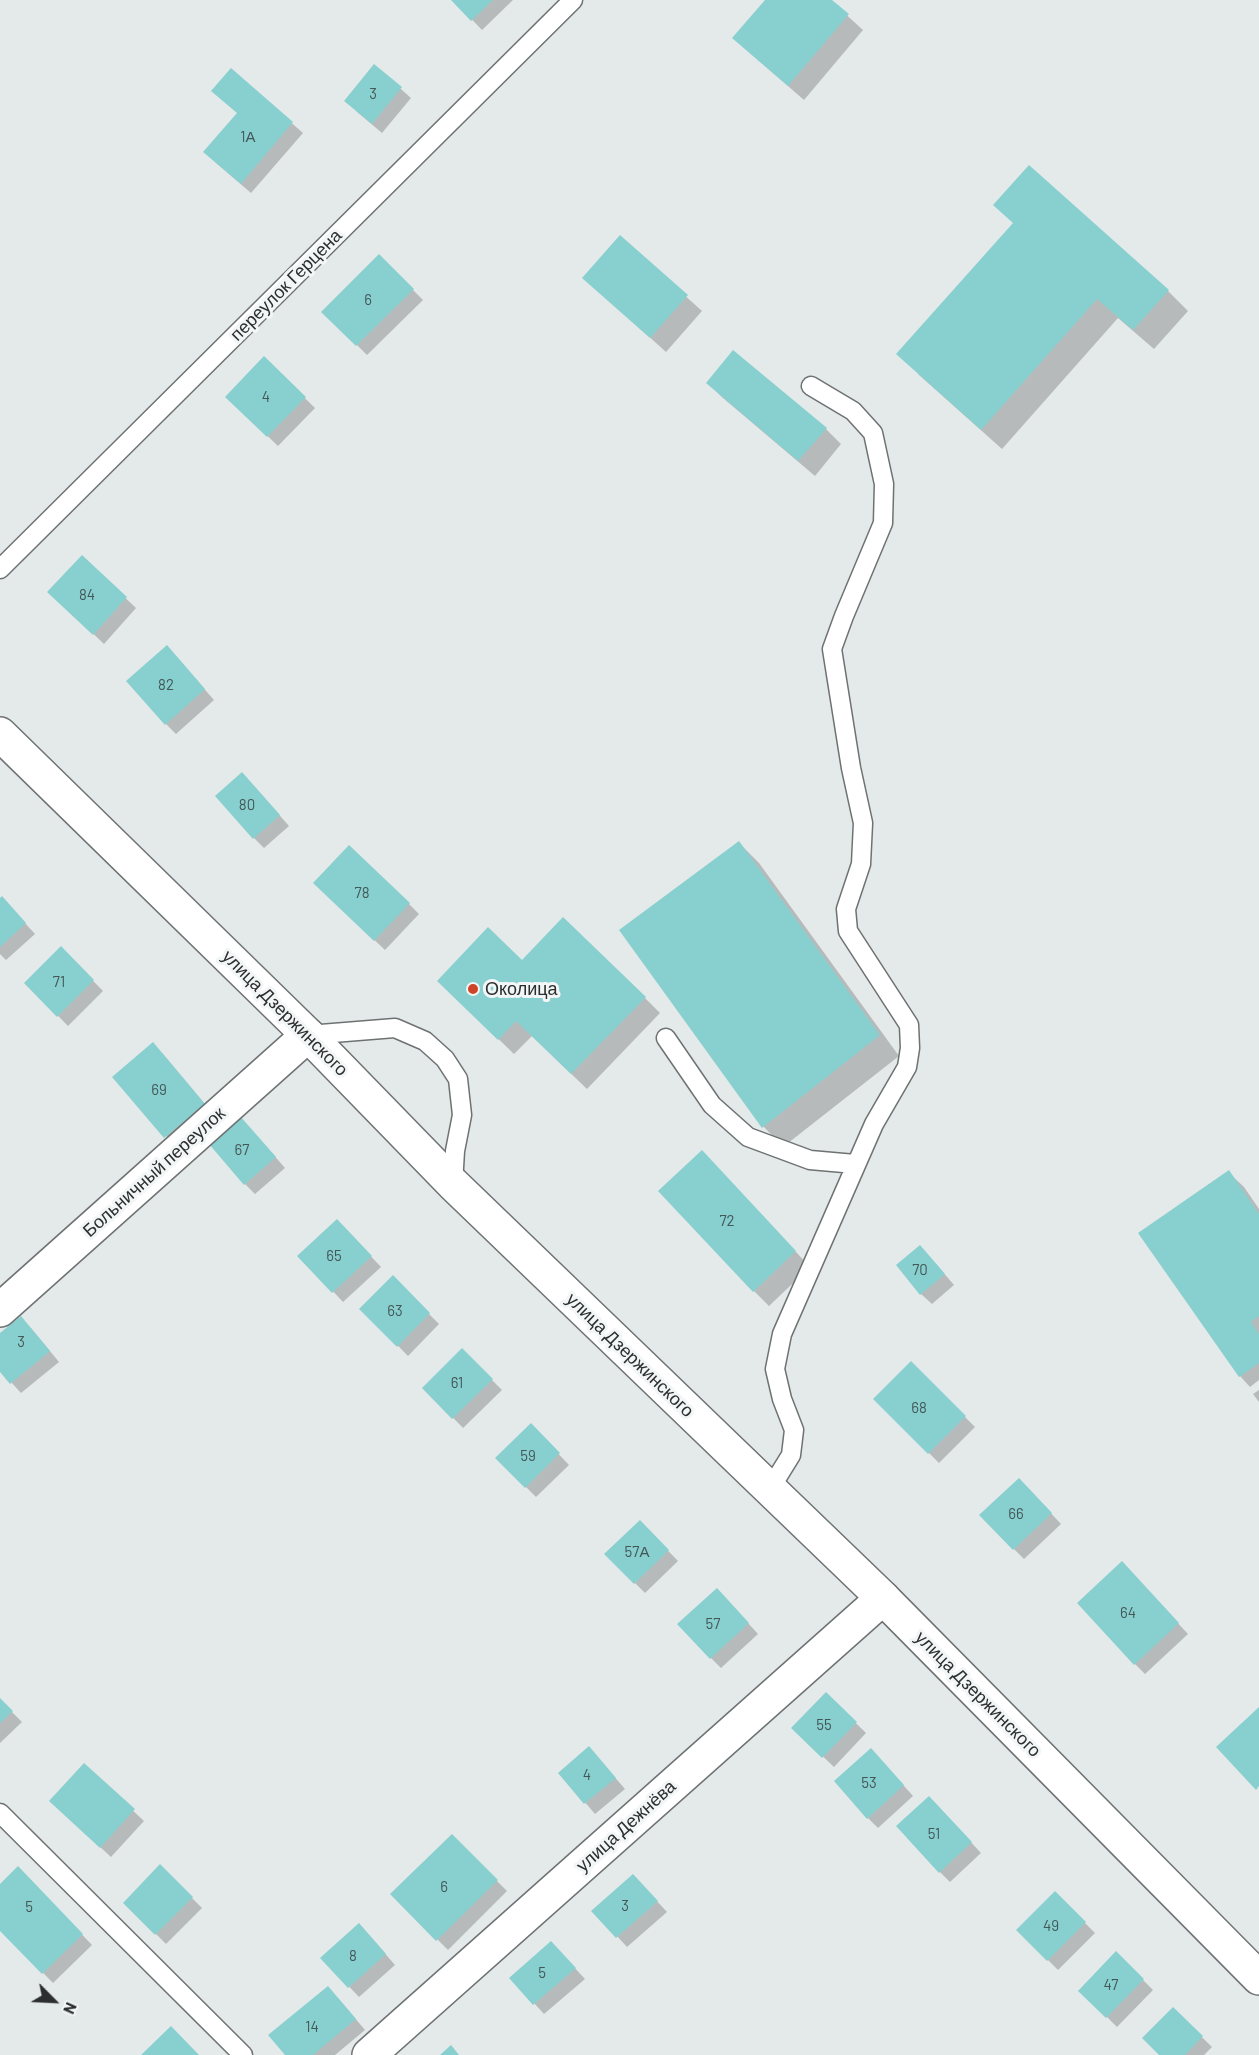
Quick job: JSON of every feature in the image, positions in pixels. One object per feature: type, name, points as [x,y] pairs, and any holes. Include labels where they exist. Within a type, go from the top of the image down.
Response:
[{"type":"main road","name":"улица Дзержинского","points":[[0,734],[308,1035],[453,1184],[883,1598],[1259,1978]]},
{"type":"main road","name":"Больничный переулок","points":[[0,1310],[308,1035]]},
{"type":"main road","name":"улица Дежнёва","points":[[369,2055],[883,1598]]},
{"type":"lane","name":"переулок Герцена","points":[[0,569],[573,0]]},
{"type":"lane","points":[[770,1489],[791,1455],[794,1430],[782,1399],[776,1369],[782,1334],[822,1246],[855,1164],[874,1124],[907,1067],[910,1048],[909,1025],[848,931],[846,909],[861,864],[863,823],[851,768],[832,649],[883,523],[884,484],[873,433],[853,411],[811,386]]},
{"type":"lane","points":[[308,1035],[395,1028],[425,1041],[445,1059],[458,1079],[462,1115],[455,1151],[453,1184]]},
{"type":"lane","points":[[666,1038],[712,1105],[748,1137],[810,1160],[855,1164]]},
{"type":"lane","points":[[0,1813],[243,2055]]},
{"type":"building","points":[[451,0],[493,0],[471,21]]},
{"type":"building","points":[[765,0],[832,0],[849,14],[788,86],[732,38]]},
{"type":"building","points":[[374,64],[402,87],[372,124],[344,101]]},
{"type":"building","points":[[231,68],[293,122],[241,184],[203,152],[237,113],[211,91]]},
{"type":"building","points":[[1029,165],[1169,290],[1133,330],[1097,299],[981,430],[896,354],[1013,223],[993,205]]},
{"type":"building","points":[[620,235],[688,295],[650,338],[582,278]]},
{"type":"building","points":[[379,254],[414,289],[356,346],[321,312]]},
{"type":"building","points":[[733,350],[827,428],[798,461],[706,383]]},
{"type":"building","points":[[264,356],[306,397],[267,437],[225,397]]},
{"type":"building","points":[[82,555],[127,597],[93,635],[47,592]]},
{"type":"building","points":[[167,645],[205,689],[165,725],[126,681]]},
{"type":"building","points":[[242,772],[280,815],[253,839],[215,796]]},
{"type":"building","points":[[739,841],[880,1035],[762,1128],[619,930]]},
{"type":"building","points":[[349,845],[410,903],[374,941],[313,883]]},
{"type":"building","points":[[2,896],[26,923],[0,947],[0,898]]},
{"type":"building","points":[[563,917],[646,997],[571,1074],[516,1021],[498,1040],[437,981],[488,927],[522,960]]},
{"type":"building","points":[[61,946],[94,980],[57,1017],[24,983]]},
{"type":"building","points":[[153,1042],[205,1104],[164,1138],[112,1077]]},
{"type":"building","points":[[240,1116],[276,1157],[244,1185],[209,1144]]},
{"type":"building","points":[[702,1150],[796,1251],[753,1292],[658,1191]]},
{"type":"building","points":[[1229,1170],[1259,1214],[1259,1316],[1251,1322],[1259,1334],[1259,1363],[1239,1377],[1138,1233]]},
{"type":"building","points":[[337,1219],[372,1256],[332,1293],[297,1256]]},
{"type":"building","points":[[920,1245],[945,1274],[920,1295],[896,1265]]},
{"type":"building","points":[[393,1275],[430,1313],[397,1347],[359,1309]]},
{"type":"building","points":[[21,1316],[50,1351],[10,1384],[0,1372],[0,1333]]},
{"type":"building","points":[[462,1348],[493,1379],[452,1419],[422,1388]]},
{"type":"building","points":[[911,1361],[966,1416],[928,1454],[873,1399]]},
{"type":"building","points":[[531,1423],[560,1453],[525,1488],[495,1458]]},
{"type":"building","points":[[1019,1478],[1052,1513],[1013,1550],[979,1515]]},
{"type":"building","points":[[640,1520],[669,1550],[634,1584],[604,1554]]},
{"type":"building","points":[[1122,1561],[1179,1623],[1134,1665],[1077,1603]]},
{"type":"building","points":[[717,1588],[749,1623],[710,1659],[677,1624]]},
{"type":"building","points":[[826,1692],[857,1722],[822,1758],[791,1728]]},
{"type":"building","points":[[0,1698],[13,1711],[0,1723]]},
{"type":"building","points":[[1259,1707],[1259,1786],[1256,1790],[1216,1747]]},
{"type":"building","points":[[589,1746],[616,1778],[584,1804],[558,1773]]},
{"type":"building","points":[[871,1748],[904,1785],[867,1819],[834,1781]]},
{"type":"building","points":[[84,1763],[135,1809],[100,1848],[49,1801]]},
{"type":"building","points":[[929,1796],[972,1842],[939,1873],[896,1826]]},
{"type":"building","points":[[452,1834],[498,1880],[436,1941],[390,1894]]},
{"type":"building","points":[[160,1864],[193,1897],[155,1935],[123,1903]]},
{"type":"building","points":[[18,1866],[83,1934],[42,1974],[0,1931],[0,1884]]},
{"type":"building","points":[[633,1874],[658,1901],[616,1938],[591,1911]]},
{"type":"building","points":[[1055,1891],[1086,1922],[1047,1961],[1016,1930]]},
{"type":"building","points":[[359,1923],[386,1954],[348,1988],[320,1958]]},
{"type":"building","points":[[551,1941],[576,1968],[533,2005],[509,1978]]},
{"type":"building","points":[[1116,1951],[1144,1979],[1106,2018],[1078,1991]]},
{"type":"building","points":[[328,1986],[356,2019],[313,2055],[285,2055],[268,2035]]},
{"type":"building","points":[[1173,2007],[1203,2036],[1185,2055],[1159,2055],[1142,2038]]},
{"type":"building","points":[[171,2026],[199,2055],[141,2055]]},
{"type":"building","points":[[451,2045],[459,2055],[440,2055]]},
{"type":"place","name":"Околица","points":[[473,989]]}]
